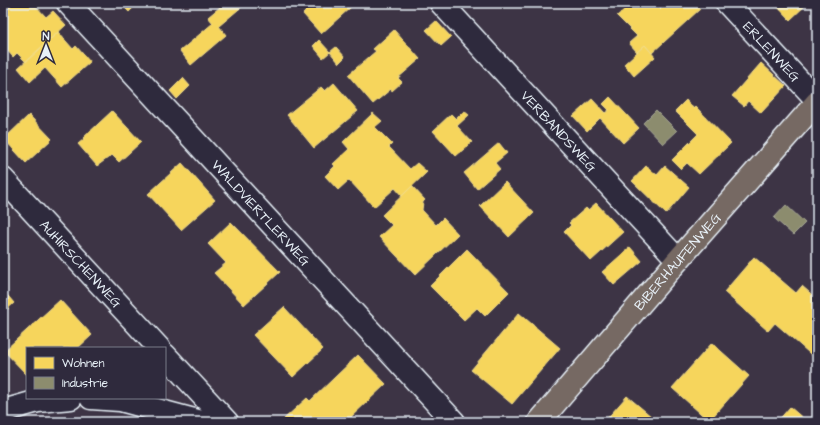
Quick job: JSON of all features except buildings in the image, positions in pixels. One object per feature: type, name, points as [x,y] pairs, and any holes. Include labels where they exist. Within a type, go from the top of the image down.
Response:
[{"type":"main road","name":"BIBERHAUFENWEG","points":[[539,422],[817,101]]},
{"type":"street","name":"WALDVIERTLERWEG","points":[[68,3],[454,422]]},
{"type":"street","name":"VERBANDSWEG","points":[[441,3],[678,260]]},
{"type":"street","name":"ERLENWEG","points":[[727,3],[817,101]]},
{"type":"street","name":"AUHIRSCHENWEG","points":[[3,179],[157,347]]},
{"type":"street","points":[[166,356],[227,422]]},
{"type":"street","points":[[3,411],[38,401],[60,399]]},
{"type":"street","points":[[106,399],[120,400],[202,422]]}]
